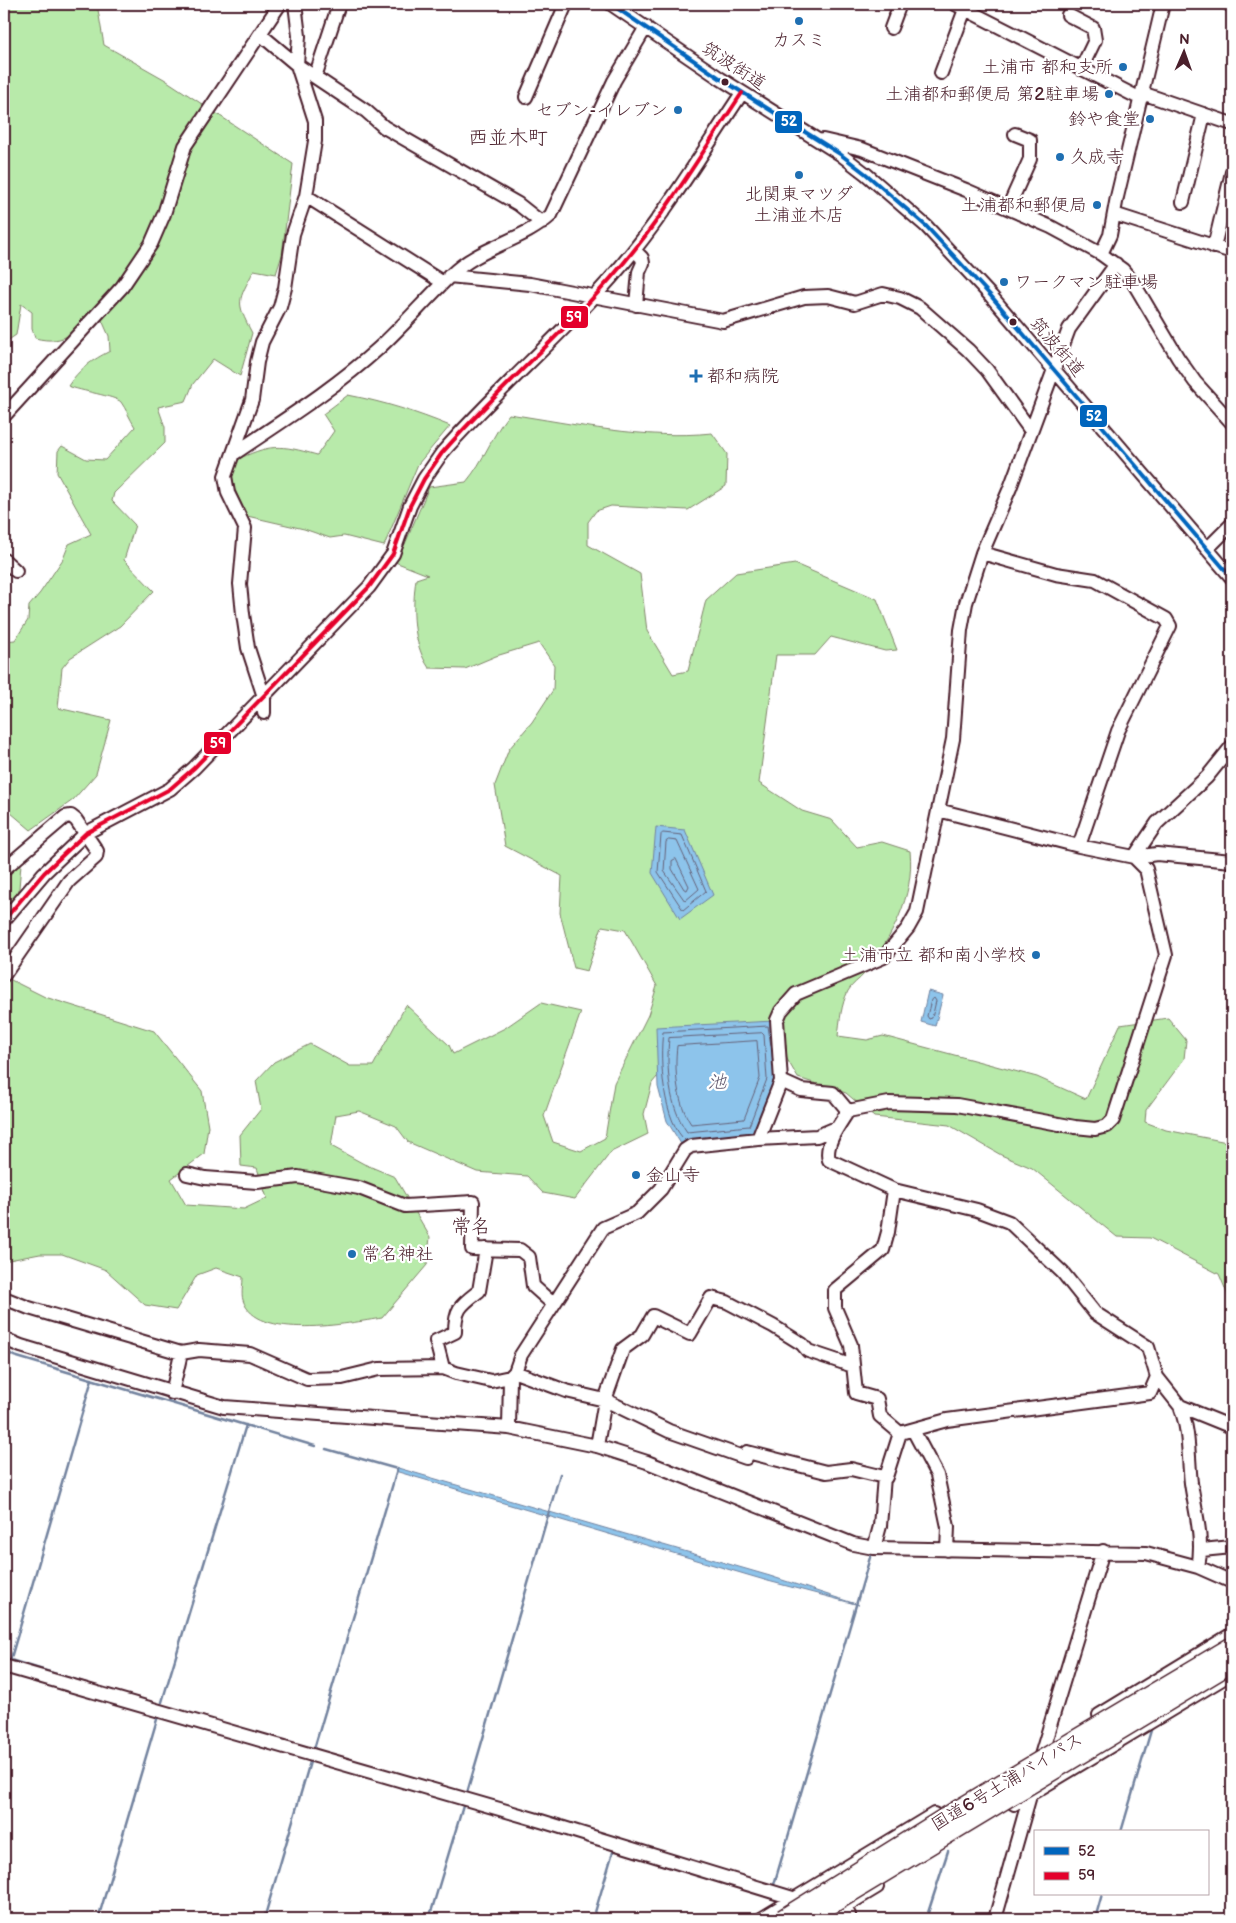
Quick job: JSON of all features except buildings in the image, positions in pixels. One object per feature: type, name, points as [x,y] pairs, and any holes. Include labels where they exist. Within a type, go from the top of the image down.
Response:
[{"type":"highway","name":"国道6号土浦バイパス","points":[[783,1919],[945,1818],[1232,1646]]},
{"type":"highway","name":"国道6号土浦バイパス","points":[[806,1919],[1232,1662]]},
{"type":"street","points":[[4,416],[127,280],[151,244],[164,214],[185,146],[280,4]]},
{"type":"street","points":[[264,713],[264,697],[248,648],[243,614],[240,584],[245,528],[225,485],[225,476],[235,453],[252,400],[257,362],[262,342],[282,298],[293,234],[306,196],[315,141],[316,121],[297,65],[299,36],[295,4]]},
{"type":"street","points":[[314,77],[339,4]]},
{"type":"street","points":[[526,97],[566,4]]},
{"type":"street","name":"筑波街道","points":[[611,4],[742,93],[840,154],[866,174],[942,242],[1232,578]]},
{"type":"street","points":[[890,28],[900,4]]},
{"type":"street","points":[[1101,254],[1108,242],[1163,4]]},
{"type":"street","points":[[1228,4],[1232,5]]},
{"type":"street","points":[[941,73],[962,5],[1081,69],[1142,96],[1232,124]]},
{"type":"street","points":[[1068,15],[1092,28],[1095,40],[1081,69]]},
{"type":"street","points":[[235,453],[274,428],[380,347],[446,279],[478,256],[542,223],[551,215],[562,196],[614,81],[646,27]]},
{"type":"street","points":[[260,34],[297,65],[366,111],[384,127],[518,204],[542,223]]},
{"type":"street","points":[[4,920],[44,873],[86,833],[170,789],[194,768],[369,587],[393,554],[410,506],[424,479],[442,453],[593,297],[634,250],[679,189],[742,93]]},
{"type":"street","points":[[1183,202],[1204,114]]},
{"type":"street","points":[[1008,208],[1030,159],[1030,140],[1015,134]]},
{"type":"street","points":[[817,139],[852,146],[1008,208],[1101,254],[1116,264],[1133,282],[1178,358],[1195,382],[1232,423]]},
{"type":"street","points":[[840,154],[852,146]]},
{"type":"street","points":[[866,174],[871,162],[879,156]]},
{"type":"street","points":[[1214,247],[1232,172]]},
{"type":"street","points":[[306,196],[446,279],[530,284],[723,321],[804,297],[828,296],[855,303],[883,294],[900,298],[920,308],[968,350],[987,370],[1031,431]]},
{"type":"street","points":[[1114,214],[1232,252]]},
{"type":"street","points":[[634,250],[642,258],[643,263],[639,272],[636,305]]},
{"type":"street","points":[[758,1139],[781,1081],[777,1020],[781,1011],[796,994],[884,957],[908,928],[917,912],[953,739],[966,603],[982,553],[1010,488],[1069,329],[1116,264]]},
{"type":"street","points":[[1207,549],[1232,524]]},
{"type":"street","points":[[982,553],[1056,574],[1095,580],[1166,619],[1170,626],[1118,731],[1079,846]]},
{"type":"street","points":[[4,560],[16,571]]},
{"type":"street","points":[[1134,856],[1157,823],[1207,777],[1232,746]]},
{"type":"street","points":[[938,810],[1079,846],[1134,856],[1157,854],[1232,861]]},
{"type":"street","points":[[4,869],[65,817],[71,816],[76,820],[97,851],[96,857],[69,881],[4,974]]},
{"type":"street","points":[[1134,856],[1146,869],[1166,955],[1113,1120],[1106,1126],[1096,1128],[1075,1127],[957,1105],[889,1103],[848,1111],[836,1128],[827,1155],[829,1160],[894,1190],[977,1210],[1009,1222],[1063,1273],[1095,1313],[1148,1347],[1157,1377],[1180,1406],[1187,1430],[1191,1481],[1202,1550],[1198,1568]]},
{"type":"street","points":[[781,1081],[801,1090],[833,1093],[848,1111]]},
{"type":"street","points":[[509,1428],[513,1374],[521,1355],[553,1304],[563,1293],[603,1228],[637,1213],[661,1189],[685,1150],[691,1146],[758,1139],[817,1136],[836,1128]]},
{"type":"street","points":[[187,1174],[205,1178],[257,1182],[298,1177],[358,1188],[405,1206],[473,1202],[472,1249],[520,1250],[529,1257],[533,1286],[553,1304]]},
{"type":"street","points":[[894,1190],[888,1232],[883,1250],[835,1290],[835,1308],[851,1345],[856,1394],[877,1399],[880,1416],[900,1433]]},
{"type":"street","points":[[443,1368],[436,1341],[455,1332],[456,1312],[461,1305],[479,1291],[486,1249]]},
{"type":"street","points":[[4,1298],[29,1308],[181,1353],[199,1350],[250,1354],[307,1379],[342,1378],[379,1369],[443,1368],[491,1382],[513,1374],[566,1391],[605,1400],[669,1431],[746,1458],[747,1452],[826,1472],[851,1469],[884,1477]]},
{"type":"street","points":[[597,1446],[605,1400],[623,1349],[642,1336],[653,1316],[690,1334],[711,1298],[727,1302],[773,1326],[802,1344],[808,1351],[853,1366]]},
{"type":"street","points":[[4,1338],[21,1346],[172,1393],[224,1407],[509,1428],[597,1446],[647,1462],[853,1544],[874,1548],[1146,1553],[1198,1568],[1232,1582]]},
{"type":"street","points":[[172,1393],[181,1353]]},
{"type":"street","points":[[900,1433],[947,1420],[1150,1393],[1157,1377]]},
{"type":"street","points":[[1180,1406],[1232,1427]]},
{"type":"street","points":[[913,1430],[937,1475],[948,1527],[947,1550]]},
{"type":"street","points":[[874,1548],[880,1526],[884,1477],[886,1477],[900,1433]]},
{"type":"street","points":[[1202,1550],[1232,1547]]},
{"type":"street","points":[[995,1919],[1042,1750],[1103,1551]]},
{"type":"street","points":[[761,1919],[1232,1634]]},
{"type":"street","points":[[4,1666],[541,1821],[846,1913]]},
{"type":"street","points":[[824,1919],[846,1913],[994,1814],[1030,1795],[1232,1673]]},
{"type":"green space","points":[[4,4],[97,4],[104,45],[164,79],[293,164],[282,255],[276,274],[254,270],[242,295],[241,307],[252,333],[240,376],[213,359],[193,384],[186,401],[158,407],[165,427],[165,443],[114,493],[112,501],[135,525],[124,560],[154,591],[120,626],[70,658],[62,668],[58,708],[111,720],[96,774],[73,800],[31,830],[4,807],[4,695],[7,695],[4,641],[15,640],[28,620],[29,606],[63,559],[69,544],[91,534],[57,473],[58,451],[62,446],[86,459],[105,460],[135,427],[121,402],[68,386],[86,366],[110,351],[109,336],[97,309],[77,330],[63,338],[46,340],[35,338],[32,329],[32,312],[21,304],[16,335],[4,343]]},
{"type":"green space","points":[[348,395],[400,408],[450,426],[418,464],[384,546],[344,536],[330,538],[304,529],[247,516],[230,479],[234,461],[257,451],[275,448],[293,449],[317,455],[334,431],[323,414]]},
{"type":"green space","points":[[509,414],[636,433],[687,435],[712,433],[727,454],[726,486],[688,510],[611,506],[596,511],[588,522],[588,545],[640,574],[647,631],[673,674],[688,671],[706,600],[736,573],[795,564],[877,599],[897,650],[885,651],[831,637],[815,655],[776,655],[759,783],[802,811],[832,820],[857,847],[882,842],[910,851],[911,868],[909,884],[899,916],[892,932],[874,961],[848,991],[842,1007],[838,1036],[867,1040],[883,1036],[1037,1077],[1086,1099],[1120,1025],[1168,1018],[1186,1040],[1184,1059],[1146,1110],[1145,1122],[1166,1130],[1232,1143],[1232,1329],[1227,1293],[1219,1274],[1150,1238],[1117,1237],[1032,1168],[1001,1155],[949,1125],[874,1117],[846,1093],[798,1078],[787,1059],[784,1026],[741,1030],[679,1051],[652,1083],[644,1114],[648,1134],[611,1152],[575,1199],[543,1193],[527,1176],[477,1172],[408,1142],[396,1126],[359,1111],[336,1115],[331,1146],[364,1164],[395,1177],[430,1237],[427,1265],[382,1318],[327,1326],[305,1327],[266,1321],[251,1313],[243,1300],[243,1277],[216,1268],[197,1275],[176,1310],[145,1305],[106,1270],[62,1254],[40,1254],[4,1261],[4,983],[7,978],[45,997],[154,1031],[202,1091],[208,1126],[204,1154],[171,1179],[186,1205],[244,1209],[267,1198],[257,1168],[241,1166],[240,1135],[261,1109],[256,1081],[274,1062],[310,1044],[350,1066],[373,1066],[406,1005],[449,1045],[453,1054],[505,1028],[541,1003],[581,1012],[544,1116],[553,1142],[581,1151],[605,1138],[614,1083],[648,1015],[657,986],[625,930],[602,926],[587,971],[574,968],[560,913],[562,876],[505,846],[495,785],[509,749],[532,722],[553,690],[554,665],[539,643],[496,656],[465,669],[429,668],[419,648],[414,613],[416,579],[428,575],[395,562],[405,544],[429,487],[466,482]]},
{"type":"green space","points":[[4,852],[21,864],[17,912],[4,914]]},
{"type":"water","points":[[656,827],[685,830],[713,895],[680,919],[652,873]]},
{"type":"water","points":[[928,991],[943,995],[935,1026],[921,1022]]},
{"type":"water","name":"池","points":[[774,1021],[779,1081],[757,1137],[684,1149],[667,1121],[658,1087],[656,1027]]},
{"type":"water","points":[[398,1468],[770,1576],[859,1605],[768,1581],[395,1471]]},
{"type":"waterway","points":[[4,1350],[14,1356],[315,1446]]},
{"type":"waterway","points":[[11,1658],[92,1379]]},
{"type":"waterway","points":[[162,1702],[246,1425]]},
{"type":"waterway","points":[[326,1449],[397,1469]]},
{"type":"waterway","points":[[314,1749],[397,1470]]},
{"type":"waterway","points":[[467,1793],[560,1474]]},
{"type":"waterway","points":[[773,1888],[871,1554]]},
{"type":"waterway","points":[[4,1658],[105,1689]]},
{"type":"waterway","points":[[4,1680],[6,1671]]},
{"type":"waterway","points":[[98,1919],[158,1716]]},
{"type":"waterway","points":[[1122,1830],[1152,1727]]},
{"type":"waterway","points":[[264,1919],[310,1762]]},
{"type":"waterway","points":[[429,1919],[463,1806]]},
{"type":"waterway","points":[[926,1919],[948,1851]]},
{"type":"waterway","points":[[593,1919],[613,1852]]},
{"type":"waterway","points":[[1095,1919],[1101,1896]]},
{"type":"transit line","name":"52","points":[[611,4],[721,79],[840,154],[926,226],[991,296],[1232,578]]},
{"type":"transit line","name":"59","points":[[4,920],[44,873],[86,833],[170,789],[194,768],[369,587],[393,554],[410,506],[424,479],[442,453],[465,427],[565,328],[613,276],[663,211],[742,93]]},
{"type":"place","name":"カスミ","points":[[799,21]]},
{"type":"place","name":"土浦市 都和支所","points":[[1123,67]]},
{"type":"place","name":"土浦都和郵便局 第2駐車場","points":[[1109,94]]},
{"type":"place","name":"セブン-イレブン","points":[[678,110]]},
{"type":"place","name":"鈴や食堂","points":[[1150,119]]},
{"type":"place","name":"久成寺","points":[[1060,157]]},
{"type":"place","name":"北関東マツダ 土浦並木店","points":[[799,175]]},
{"type":"place","name":"土浦都和郵便局","points":[[1097,205]]},
{"type":"place","name":"ワークマン駐車場","points":[[1004,282]]},
{"type":"place","name":"都和病院","points":[[696,376]]},
{"type":"place","name":"土浦市立 都和南小学校","points":[[1036,955]]},
{"type":"place","name":"金山寺","points":[[636,1175]]},
{"type":"place","name":"常名神社","points":[[352,1254]]},
{"type":"district","name":"西並木町","points":[[508,138]]},
{"type":"district","name":"常名","points":[[471,1227]]}]
